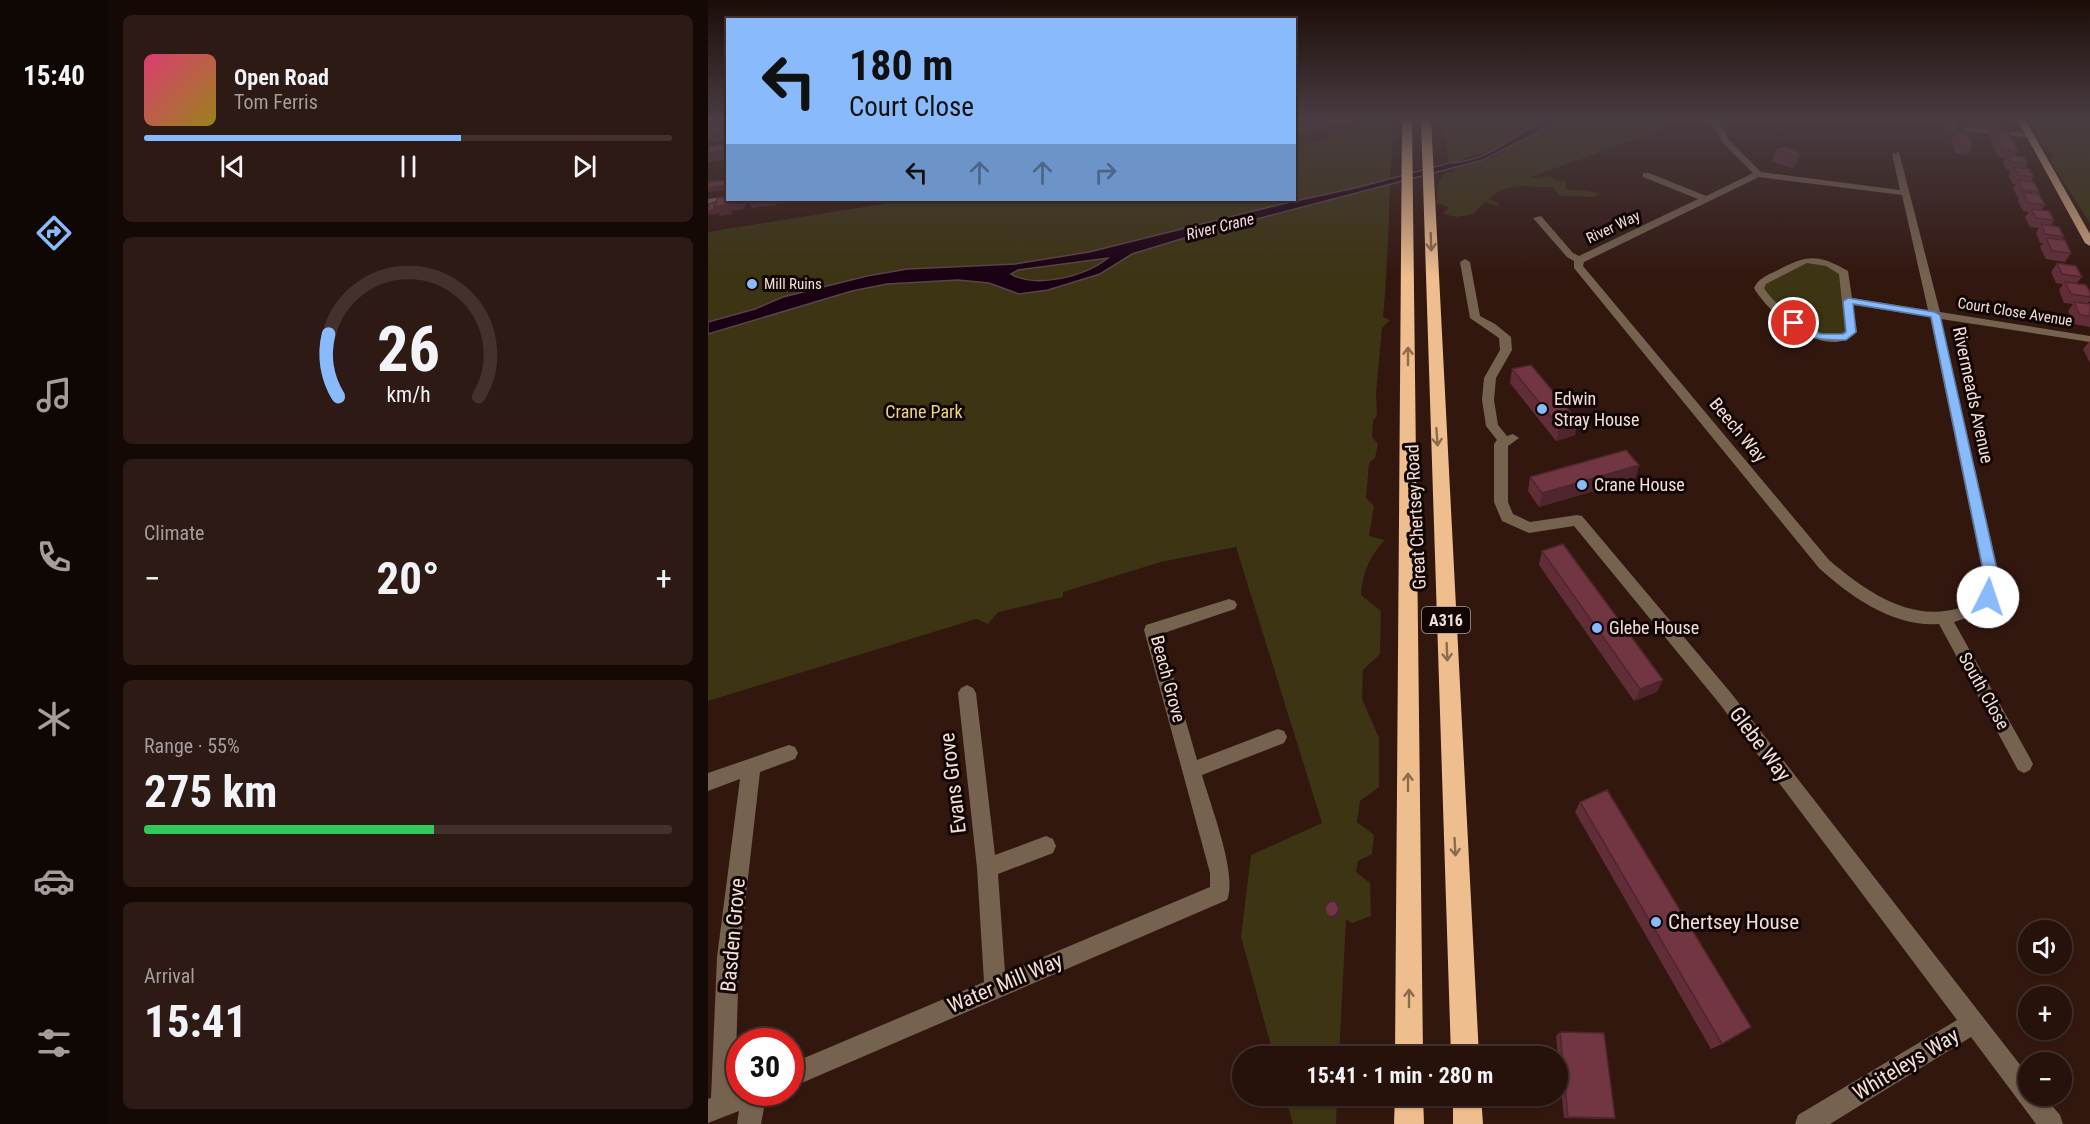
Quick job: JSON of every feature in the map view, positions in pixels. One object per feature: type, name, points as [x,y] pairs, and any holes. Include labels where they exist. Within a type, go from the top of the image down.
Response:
[{"type":"highway","name":"Great Chertsey Road","points":[[1407,171],[1409,1046]]},
{"type":"highway","name":"Great Chertsey Road","points":[[1428,171],[1452,797],[1464,1046]]},
{"type":"highway","points":[[1409,1106],[1409,1124]]},
{"type":"highway","points":[[1467,1106],[1468,1124]]},
{"type":"main road","points":[[2051,171],[2090,243]]},
{"type":"street","points":[[1756,171],[1758,174],[1906,193]]},
{"type":"street","name":"Rivermeads Avenue","points":[[1900,171],[1935,315],[1992,579],[1988,597],[1971,611],[1944,619]]},
{"type":"street","name":"River Way","points":[[1579,260],[1758,174]]},
{"type":"street","points":[[1646,175],[1706,200]]},
{"type":"street","points":[[708,202],[726,199]]},
{"type":"street","name":"Beech Way","points":[[1538,218],[1570,255],[1579,260],[1578,266],[1824,564],[1859,594],[1888,607],[1918,616],[1944,619]]},
{"type":"street","points":[[1816,260],[1841,269],[1844,273],[1848,301],[1851,332],[1846,337],[1820,337],[1794,323],[1763,295],[1759,288],[1762,282],[1800,262],[1816,260]]},
{"type":"street","name":"Glebe Way","points":[[1465,262],[1475,318],[1491,326],[1505,337],[1506,350],[1490,378],[1488,400],[1492,426],[1509,439],[1501,444],[1501,502],[1508,518],[1529,528],[1577,520],[1725,698],[2018,1082]]},
{"type":"street","name":"Court Close Avenue","points":[[1848,301],[2090,339]]},
{"type":"street","name":"Beach Grove","points":[[1220,893],[1220,873],[1152,630],[1229,605]]},
{"type":"street","name":"South Close","points":[[1944,619],[2024,764]]},
{"type":"street","name":"Evans Grove","points":[[967,693],[987,868],[995,987]]},
{"type":"street","points":[[1193,770],[1278,737]]},
{"type":"street","points":[[708,782],[789,753]]},
{"type":"street","name":"Basden Grove","points":[[716,1108],[728,957],[751,766]]},
{"type":"street","points":[[987,868],[1046,846]]},
{"type":"street","name":"Water Mill Way","points":[[804,1070],[1220,893]]},
{"type":"street","name":"Whiteleys Way","points":[[1807,1124],[1973,1023]]},
{"type":"street","points":[[749,1124],[752,1106]]},
{"type":"street","name":"Glebe Way","points":[[2037,1106],[2051,1124]]},
{"type":"green space","name":"Crane Park","points":[[1296,171],[1391,171],[1383,317],[1390,320],[1382,328],[1376,393],[1377,416],[1373,421],[1372,437],[1378,444],[1375,458],[1369,463],[1366,498],[1374,506],[1369,536],[1385,540],[1368,565],[1361,595],[1381,611],[1380,654],[1363,670],[1362,699],[1379,738],[1379,787],[1360,801],[1357,822],[1374,835],[1372,854],[1358,861],[1356,872],[1370,883],[1371,916],[1352,923],[1346,919],[1340,1046],[1271,1046],[1241,937],[1251,855],[1322,823],[1236,547],[1161,562],[1063,592],[1063,597],[998,612],[988,624],[976,619],[708,701],[708,232],[902,201],[1296,201]]},
{"type":"green space","points":[[1546,171],[1531,177],[1536,179],[1551,176],[1557,181],[1566,181],[1566,189],[1599,194],[1595,197],[1560,196],[1553,187],[1511,187],[1495,193],[1489,199],[1500,204],[1497,206],[1485,202],[1473,214],[1457,217],[1443,214],[1449,207],[1436,203],[1438,183],[1445,173]]},
{"type":"green space","points":[[2057,171],[2090,171],[2090,223]]},
{"type":"green space","points":[[1807,260],[1841,269],[1846,337],[1820,337],[1763,295],[1762,282]]},
{"type":"green space","points":[[1288,1106],[1337,1106],[1336,1124],[1293,1124]]},
{"type":"water","name":"River Crane","points":[[1417,171],[1439,171],[1191,236],[1132,254],[1100,274],[1048,290],[1019,294],[989,283],[958,280],[887,284],[852,291],[708,334],[708,322],[755,309],[783,297],[867,276],[907,269],[1015,264],[1089,252]],"holes":[[[1108,258],[1087,270],[1047,280],[1021,278],[1011,274],[1018,270]]]},
{"type":"building","points":[[2016,171],[2031,171],[2034,177],[2018,175]]},
{"type":"building","points":[[726,180],[726,185],[708,188],[708,182]]},
{"type":"building","points":[[2018,180],[2034,182],[2039,192],[2023,190]]},
{"type":"building","points":[[2023,192],[2039,194],[2045,205],[2028,203]]},
{"type":"building","points":[[726,196],[726,201],[738,201],[714,207],[717,198]]},
{"type":"building","points":[[716,202],[714,210],[708,211],[708,204]]},
{"type":"building","points":[[2031,209],[2049,211],[2054,220],[2036,218]]},
{"type":"building","points":[[2041,224],[2059,227],[2064,237],[2045,234]]},
{"type":"building","points":[[2046,238],[2065,240],[2071,253],[2052,251]]},
{"type":"building","points":[[2057,263],[2076,266],[2082,277],[2062,274]]},
{"type":"building","points":[[2065,282],[2086,285],[2090,297],[2071,294]]},
{"type":"building","points":[[2074,302],[2090,304],[2090,316],[2080,315]]},
{"type":"building","points":[[1531,365],[1578,421],[1559,427],[1512,369]]},
{"type":"building","points":[[1626,450],[1639,465],[1542,493],[1530,477]]},
{"type":"building","points":[[1563,544],[1663,680],[1640,689],[1542,551]]},
{"type":"building","name":"Chertsey House","points":[[1607,790],[1751,1027],[1722,1044],[1580,802]]},
{"type":"building","points":[[1335,901],[1339,909],[1336,915],[1330,917],[1325,907],[1329,902]]},
{"type":"building","points":[[1560,1032],[1604,1033],[1615,1118],[1568,1117],[1568,1046],[1561,1046]]},
{"type":"place","name":"Mill Ruins","points":[[752,284]]},
{"type":"place","name":"Edwin Stray House","points":[[1542,409]]},
{"type":"place","name":"Crane House","points":[[1582,485]]},
{"type":"place","name":"Glebe House","points":[[1597,628]]},
{"type":"place","name":"Chertsey House","points":[[1656,922]]},
{"type":"route","points":[[1794,323],[1820,337],[1834,339],[1846,337],[1851,332],[1848,301],[1935,315],[1992,579],[1988,597]]}]
